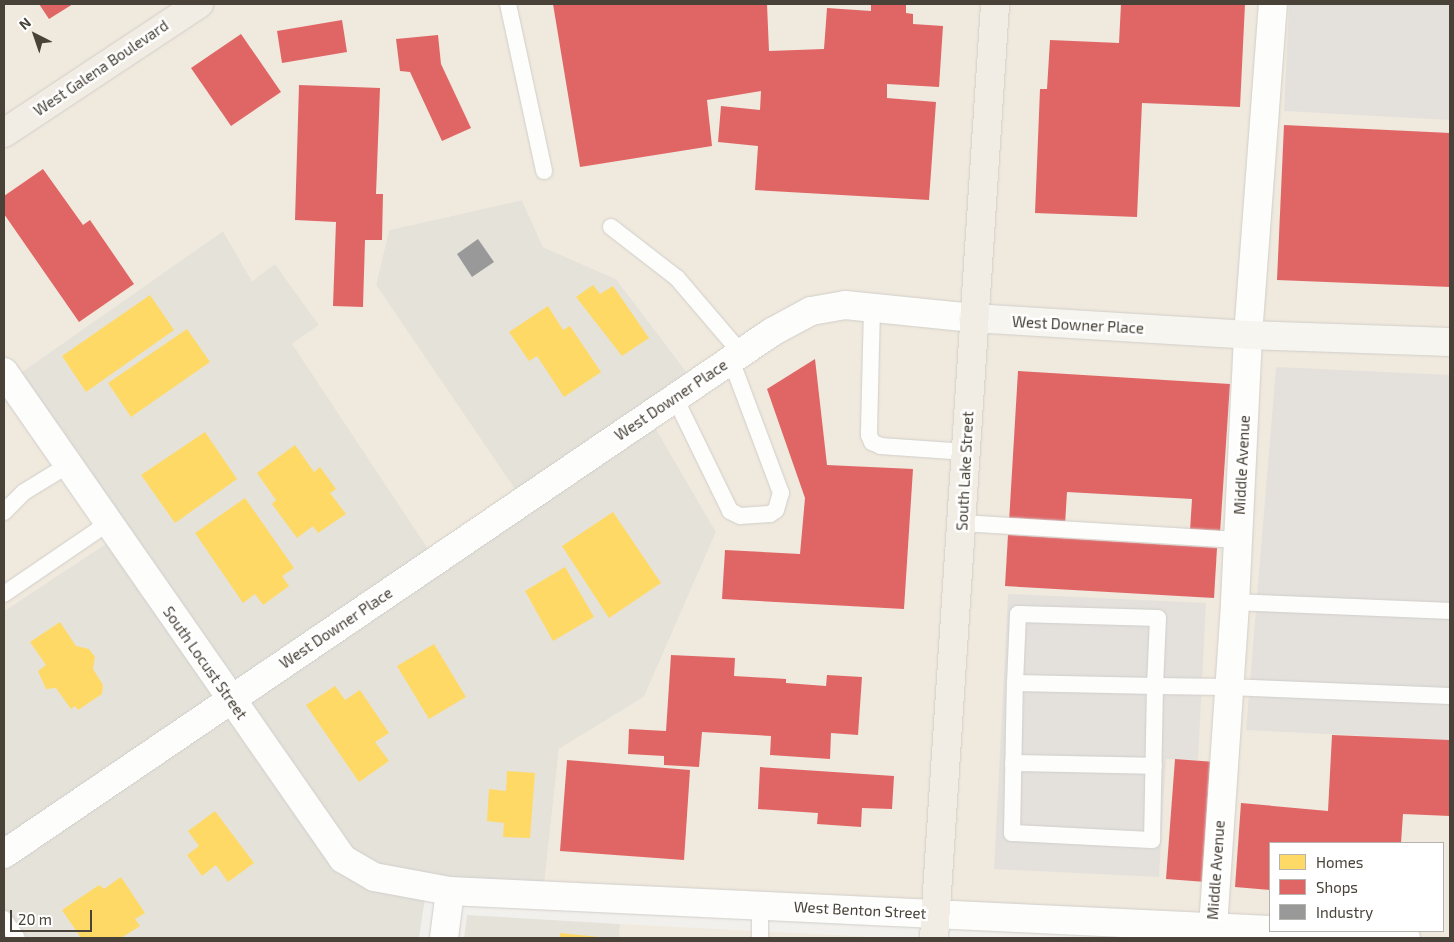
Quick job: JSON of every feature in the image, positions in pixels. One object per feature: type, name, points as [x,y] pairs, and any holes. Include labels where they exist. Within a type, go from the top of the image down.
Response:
[{"type":"main road","name":"West Galena Boulevard","points":[[4,133],[198,4]]},
{"type":"main road","name":"South Lake Street","points":[[934,926],[995,4]]},
{"type":"street","name":"Middle Avenue","points":[[1213,927],[1235,602],[1248,335],[1273,4]]},
{"type":"street","name":"West Downer Place","points":[[4,854],[736,356],[811,311],[845,305],[925,311],[974,318],[1248,335],[1450,342]]},
{"type":"street","name":"South Locust Street","points":[[4,372],[230,700],[343,859],[374,877],[450,891]]},
{"type":"street","name":"West Benton Street","points":[[450,891],[760,905],[934,926],[1151,931],[1213,927],[1269,930]]},
{"type":"street","points":[[444,938],[450,891]]},
{"type":"street","points":[[1295,932],[1406,938]]},
{"type":"lane","points":[[508,4],[544,171]]},
{"type":"lane","points":[[610,227],[677,278],[736,356],[781,493],[776,510],[770,514],[740,516],[730,511],[675,398]]},
{"type":"lane","points":[[872,308],[869,435],[872,442],[880,446],[966,452]]},
{"type":"lane","points":[[5,509],[24,492],[68,465]]},
{"type":"lane","points":[[962,522],[1238,540]]},
{"type":"lane","points":[[4,594],[108,523]]},
{"type":"lane","points":[[1235,602],[1450,611]]},
{"type":"lane","points":[[1018,614],[1158,618],[1152,840],[1012,833],[1014,683],[1018,614]]},
{"type":"lane","points":[[1014,683],[1228,687],[1450,696]]},
{"type":"lane","points":[[1013,763],[1154,766]]},
{"type":"lane","points":[[760,905],[760,938]]},
{"type":"lane","points":[[4,919],[17,938]]},
{"type":"shaded area","points":[[4,4],[1450,4],[1450,938],[1297,932],[1444,932],[1444,842],[1269,842],[1269,931],[544,886],[559,749],[644,697],[716,532],[645,410],[692,378],[616,279],[543,247],[522,200],[389,230],[376,285],[520,497],[432,555],[292,344],[319,325],[275,264],[252,281],[223,231],[16,376],[122,533],[4,611]]},
{"type":"shaded area","points":[[1289,4],[1450,4],[1450,120],[1284,111]]},
{"type":"shaded area","points":[[522,200],[543,247],[616,279],[692,379],[645,410],[716,532],[644,697],[559,749],[544,886],[428,878],[419,938],[4,938],[4,611],[122,533],[16,376],[223,231],[252,281],[275,264],[319,325],[292,344],[520,497],[376,285],[389,230]]},
{"type":"shaded area","points":[[1276,367],[1450,375],[1450,740],[1246,730]]},
{"type":"shaded area","points":[[1008,594],[1206,603],[1198,760],[1166,759],[1159,877],[994,869]]},
{"type":"shaded area","points":[[467,915],[620,924],[619,938],[464,938]]},
{"type":"shaded area","points":[[620,924],[892,938],[619,938]]},
{"type":"building: Homes","points":[[593,285],[600,294],[613,286],[649,338],[622,356],[576,297]]},
{"type":"building: Homes","points":[[150,295],[174,330],[86,392],[62,356]]},
{"type":"building: Homes","points":[[548,306],[563,330],[570,326],[601,372],[564,397],[537,356],[529,361],[509,332]]},
{"type":"building: Homes","points":[[187,329],[210,362],[131,417],[108,383]]},
{"type":"building: Homes","points":[[205,432],[237,479],[175,523],[141,475]]},
{"type":"building: Homes","points":[[295,445],[314,472],[320,467],[336,489],[330,493],[346,514],[318,533],[313,526],[297,538],[272,504],[276,500],[257,473]]},
{"type":"building: Homes","points":[[245,498],[294,568],[282,576],[289,586],[263,605],[255,594],[243,603],[195,533]]},
{"type":"building: Homes","points":[[613,512],[661,583],[609,618],[562,546]]},
{"type":"building: Homes","points":[[565,567],[594,617],[553,641],[525,591]]},
{"type":"building: Homes","points":[[60,622],[76,646],[89,649],[95,657],[93,669],[103,685],[102,694],[78,710],[75,706],[71,709],[56,688],[46,689],[38,671],[46,665],[30,642]]},
{"type":"building: Homes","points":[[434,644],[466,697],[429,719],[397,666]]},
{"type":"building: Homes","points":[[335,686],[345,700],[360,690],[389,733],[375,742],[389,761],[359,782],[306,705]]},
{"type":"building: Homes","points":[[507,771],[535,773],[530,838],[503,837],[504,823],[487,821],[489,789],[506,791]]},
{"type":"building: Homes","points":[[215,811],[254,863],[228,882],[216,865],[202,876],[187,855],[199,846],[188,831]]},
{"type":"building: Homes","points":[[121,877],[145,913],[135,919],[140,926],[121,938],[81,938],[62,910],[99,885],[104,889]]},
{"type":"building: Homes","points":[[560,933],[599,937],[599,938],[560,938]]},
{"type":"building: Shops","points":[[39,4],[73,4],[49,19]]},
{"type":"building: Shops","points":[[553,4],[767,4],[769,51],[824,49],[827,8],[871,11],[871,4],[906,4],[906,13],[913,14],[913,24],[943,26],[939,87],[887,84],[887,98],[936,102],[929,200],[755,190],[758,146],[718,142],[721,106],[760,110],[761,91],[707,100],[712,146],[580,167]]},
{"type":"building: Shops","points":[[1121,4],[1245,4],[1240,107],[1142,103],[1137,217],[1035,213],[1040,89],[1047,89],[1050,40],[1119,43]]},
{"type":"building: Shops","points":[[342,20],[347,52],[282,63],[277,31]]},
{"type":"building: Shops","points":[[241,34],[281,92],[231,126],[191,68]]},
{"type":"building: Shops","points":[[438,35],[441,64],[471,128],[442,141],[410,72],[400,71],[396,39]]},
{"type":"building: Shops","points":[[299,85],[380,88],[376,194],[383,194],[382,240],[365,240],[363,307],[333,306],[336,222],[295,220]]},
{"type":"building: Shops","points":[[1284,125],[1450,133],[1450,287],[1277,280]]},
{"type":"building: Shops","points":[[43,169],[83,225],[90,220],[134,284],[79,322],[4,214],[4,196]]},
{"type":"building: Shops","points":[[815,359],[827,465],[913,469],[904,609],[722,599],[725,550],[800,554],[805,498],[767,389]]},
{"type":"building: Shops","points":[[1018,371],[1230,384],[1220,533],[1190,531],[1192,499],[1067,492],[1065,525],[1009,522]]},
{"type":"building: Shops","points":[[1008,535],[1217,548],[1214,598],[1005,586]]},
{"type":"building: Shops","points":[[671,655],[735,658],[734,676],[786,679],[786,683],[826,686],[827,675],[862,677],[858,735],[831,733],[830,759],[770,755],[771,736],[702,732],[699,767],[664,765],[664,756],[628,754],[629,729],[666,731]]},
{"type":"building: Shops","points":[[1332,735],[1450,740],[1450,816],[1403,814],[1401,842],[1269,842],[1269,890],[1235,887],[1241,803],[1328,811]]},
{"type":"building: Shops","points":[[1175,759],[1215,762],[1206,882],[1166,879]]},
{"type":"building: Shops","points":[[567,760],[690,770],[684,860],[560,851]]},
{"type":"building: Shops","points":[[760,767],[894,776],[892,809],[862,808],[861,827],[817,824],[818,813],[758,809]]},
{"type":"building: Industry","points":[[478,239],[494,262],[472,277],[457,254]]}]
